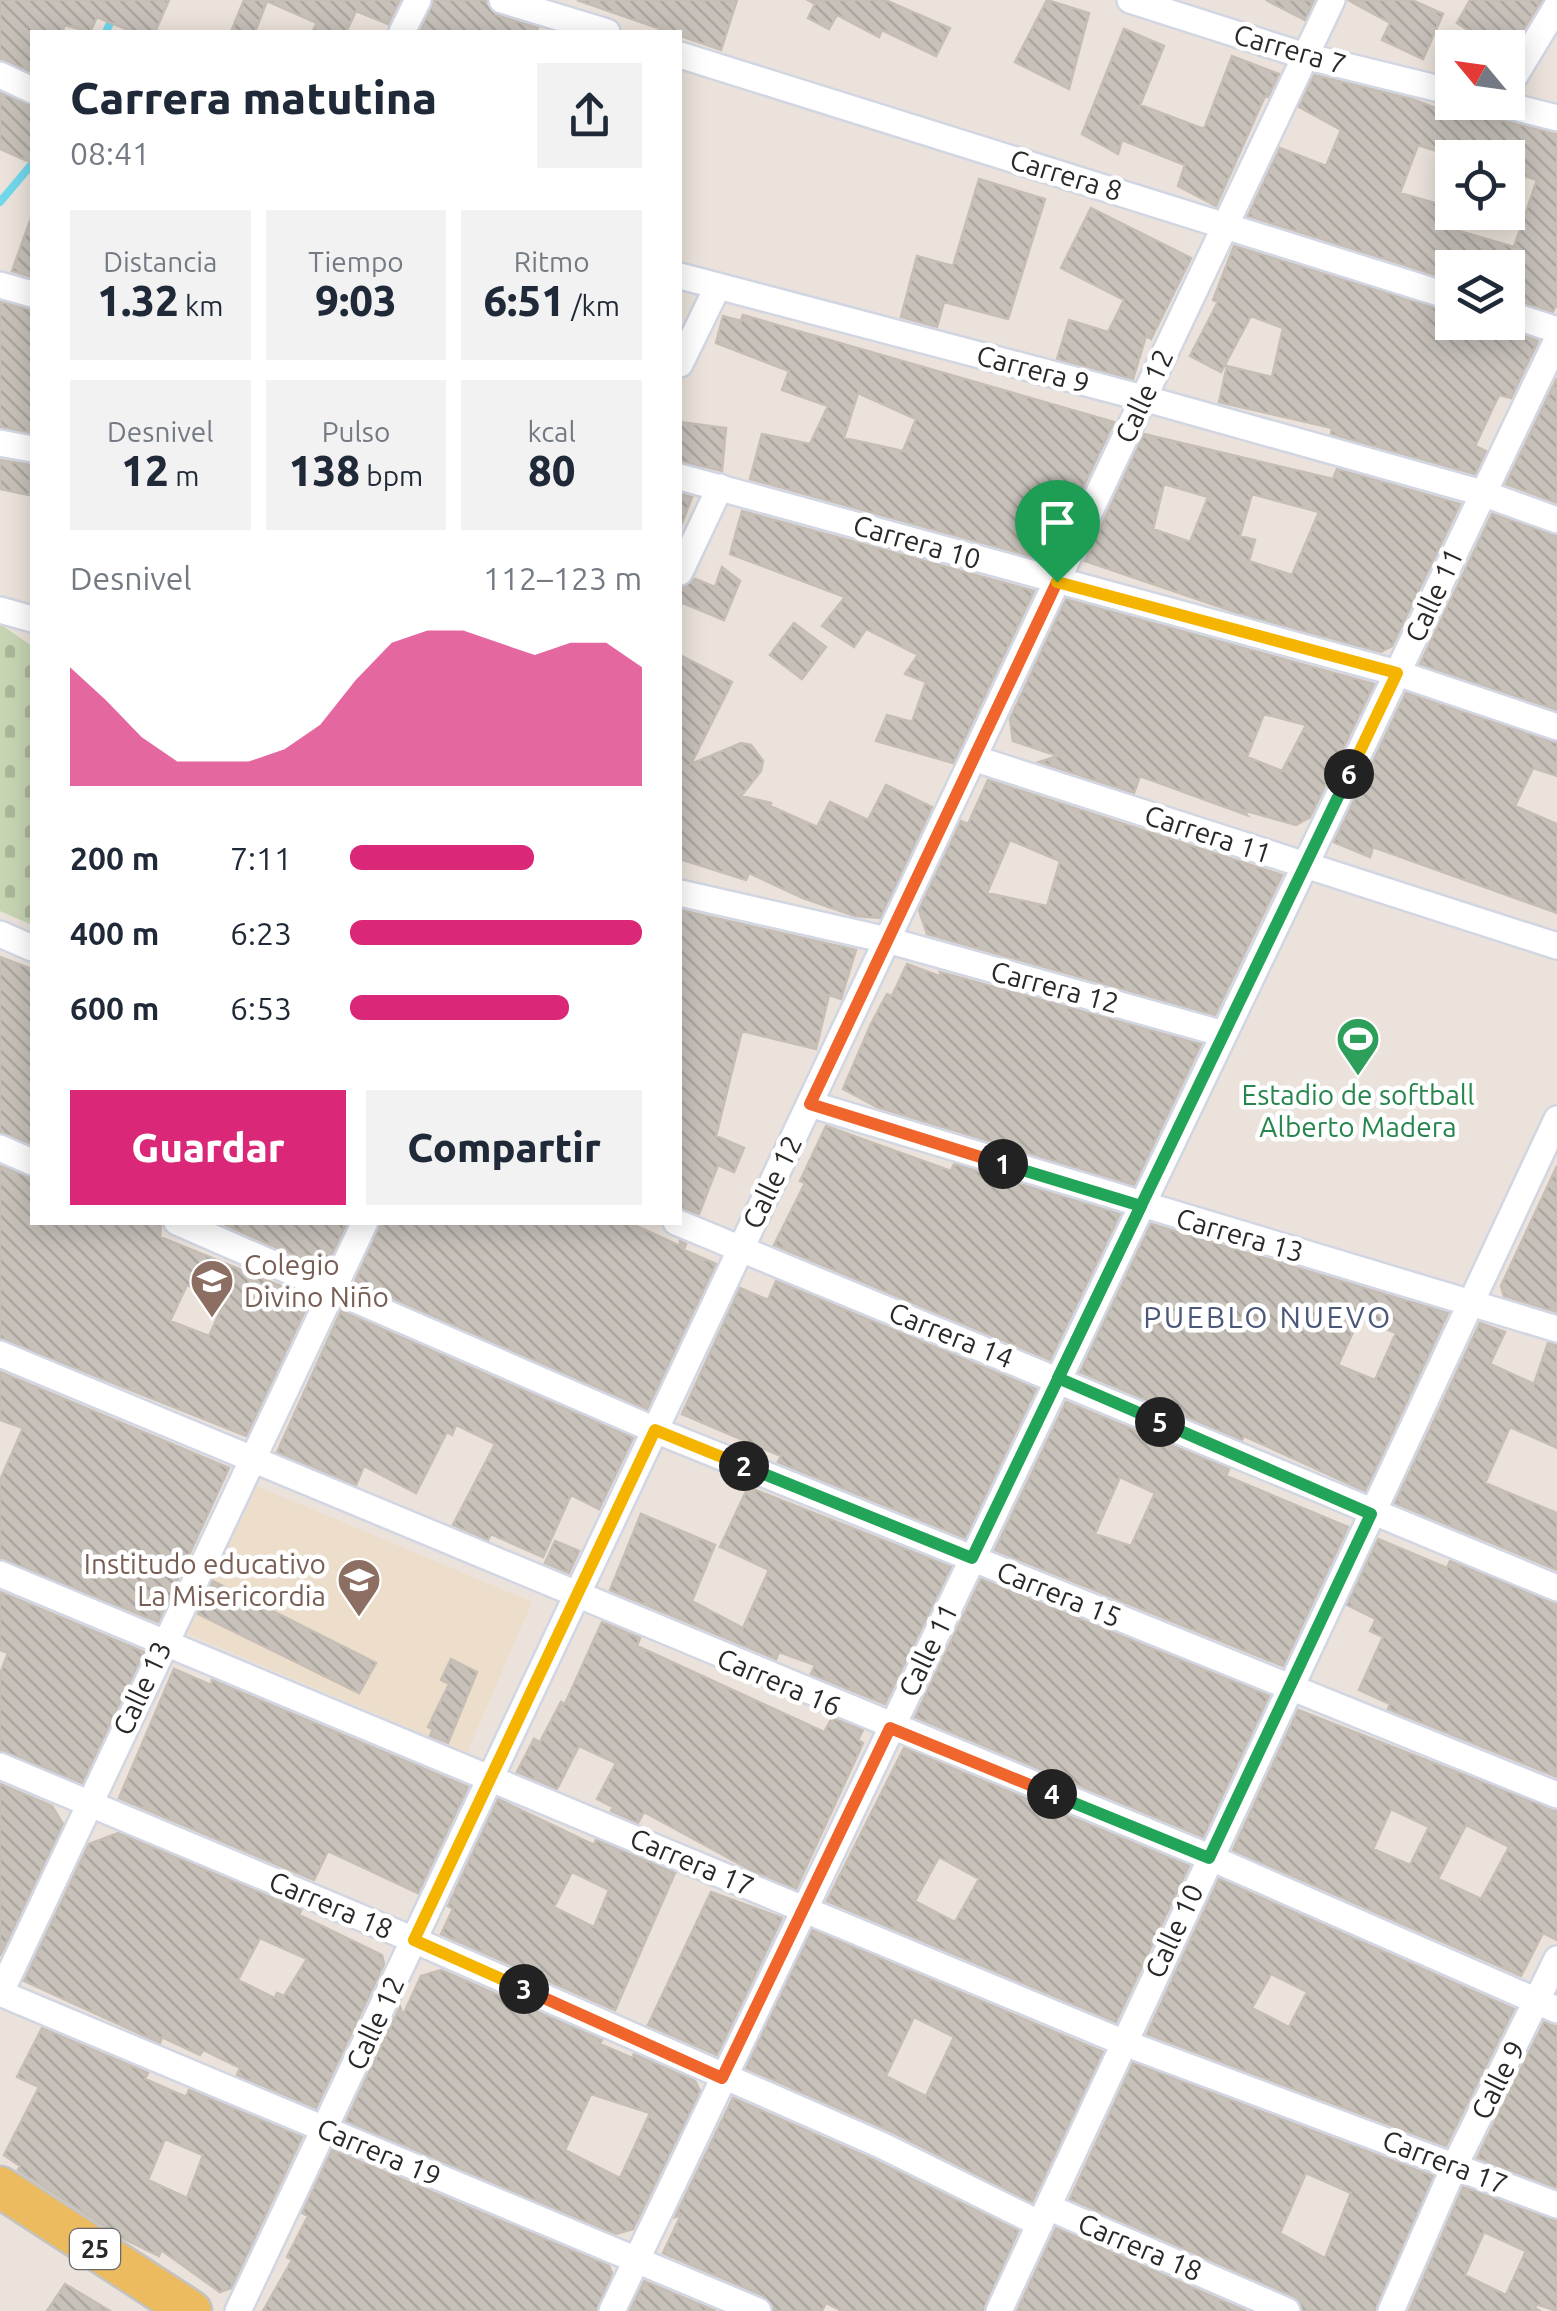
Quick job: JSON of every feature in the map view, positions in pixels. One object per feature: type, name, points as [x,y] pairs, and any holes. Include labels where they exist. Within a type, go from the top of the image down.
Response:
[{"type":"main road","name":"25","points":[[0,2187],[190,2311]]},
{"type":"main road","name":"25","points":[[0,2214],[141,2311]]},
{"type":"street","points":[[403,30],[418,0]]},
{"type":"street","points":[[502,0],[600,30]]},
{"type":"street","name":"Carrera 7","points":[[1130,0],[1305,56],[1435,88]]},
{"type":"street","name":"Calle 12","points":[[238,2311],[1332,0]]},
{"type":"street","points":[[1525,59],[1557,6]]},
{"type":"street","name":"Carrera 8","points":[[682,56],[1435,291]]},
{"type":"street","points":[[0,75],[30,89]]},
{"type":"street","points":[[1525,110],[1557,118]]},
{"type":"street","name":"Carrera 9","points":[[682,277],[1143,398],[1482,493],[1557,520]]},
{"type":"street","points":[[0,285],[30,293]]},
{"type":"street","points":[[682,360],[718,286]]},
{"type":"street","points":[[1525,320],[1557,330]]},
{"type":"street","name":"Calle 11","points":[[612,2311],[1557,340]]},
{"type":"street","points":[[0,443],[30,449]]},
{"type":"street","name":"Carrera 10","points":[[682,478],[1397,673],[1557,728]]},
{"type":"street","points":[[682,568],[720,487]]},
{"type":"street","points":[[0,610],[30,619]]},
{"type":"street","name":"Carrera 11","points":[[973,758],[1557,946]]},
{"type":"street","name":"Carrera 12","points":[[682,893],[887,940],[1224,1034]]},
{"type":"street","points":[[0,934],[30,947]]},
{"type":"street","name":"Carrera 13","points":[[810,1104],[1557,1329]]},
{"type":"street","name":"Calle 10","points":[[999,2311],[1470,1300],[1556,1126]]},
{"type":"street","points":[[0,1148],[30,1161]]},
{"type":"street","name":"Carrera 15","points":[[183,1225],[655,1430],[1557,1795]]},
{"type":"street","name":"Calle 13","points":[[0,1993],[364,1225]]},
{"type":"street","name":"Carrera 14","points":[[682,1225],[1557,1588]]},
{"type":"street","name":"Carrera 16","points":[[0,1354],[1209,1858],[1547,2006]]},
{"type":"street","name":"Carrera 17","points":[[0,1574],[1122,2042],[1557,2205]]},
{"type":"street","name":"Carrera 18","points":[[0,1766],[414,1940],[1044,2216],[1287,2311]]},
{"type":"street","name":"Calle 9","points":[[1391,2311],[1455,2165],[1547,2006],[1557,1959]]},
{"type":"street","name":"Carrera 19","points":[[0,1993],[758,2311]]},
{"type":"shaded area","name":"Institudo educativo La Misericordia","points":[[250,1483],[532,1602],[467,1753],[186,1633]]},
{"type":"green space","points":[[0,624],[30,645],[30,924],[0,911]]},
{"type":"building","points":[[0,0],[169,0],[156,30],[128,30],[97,17],[91,30],[65,25],[63,30],[30,30],[30,71],[0,59]]},
{"type":"building","points":[[244,0],[400,0],[388,24],[356,11],[347,30],[313,30],[317,23],[267,1],[256,30],[232,30]]},
{"type":"building","points":[[434,0],[486,0],[496,15],[538,28],[537,30],[421,30]]},
{"type":"building","points":[[577,0],[737,0],[721,50],[682,36],[682,30],[663,30]]},
{"type":"building","points":[[808,0],[885,0],[950,28],[936,56],[882,30],[879,37],[837,15],[829,29],[808,18],[815,4]]},
{"type":"building","points":[[1047,0],[1089,13],[1069,89],[1015,62]]},
{"type":"building","points":[[1266,0],[1314,0],[1305,20]]},
{"type":"building","points":[[1348,0],[1412,0],[1443,14],[1423,59],[1382,40],[1390,23]]},
{"type":"building","points":[[1470,0],[1542,0],[1523,30],[1469,30],[1457,23]]},
{"type":"building","points":[[1124,29],[1164,46],[1140,105],[1204,129],[1232,56],[1279,74],[1268,97],[1265,96],[1216,206],[1178,186],[1185,165],[1122,140],[1118,154],[1082,134]]},
{"type":"building","points":[[1314,75],[1412,99],[1435,108],[1435,120],[1500,120],[1557,134],[1557,304],[1553,312],[1525,303],[1525,250],[1435,250],[1435,275],[1248,216],[1280,148],[1326,166],[1341,130],[1299,107]]},
{"type":"building","points":[[0,93],[30,105],[30,162],[0,149]]},
{"type":"building","points":[[979,179],[1045,199],[1008,319],[944,302],[937,327],[901,317],[917,256],[953,266]]},
{"type":"building","points":[[1091,208],[1191,258],[1151,339],[1146,336],[1133,379],[1057,359],[1069,320],[1108,332],[1124,300],[1061,268]]},
{"type":"building","points":[[30,221],[30,276],[12,271]]},
{"type":"building","points":[[1234,246],[1435,308],[1435,340],[1525,340],[1525,335],[1538,341],[1511,398],[1499,395],[1475,446],[1486,451],[1475,474],[1331,434],[1332,428],[1219,402],[1227,366],[1272,377],[1283,328],[1251,316],[1221,372],[1190,356],[1218,302],[1213,300]]},
{"type":"building","points":[[0,302],[30,310],[30,433],[0,427]]},
{"type":"building","points":[[743,315],[1114,422],[1048,561],[750,479],[762,434],[810,444],[828,406],[782,390],[789,371],[716,343],[723,316],[741,321]],"holes":[[[858,393],[916,419],[903,451],[844,438]]]},
{"type":"building","points":[[1557,378],[1557,503],[1506,484]]},
{"type":"building","points":[[682,422],[726,428],[722,471],[682,461]]},
{"type":"building","points":[[1144,434],[1333,479],[1337,469],[1460,504],[1392,646],[1381,652],[1238,613],[1085,561]],"holes":[[[1164,484],[1208,497],[1190,542],[1153,529]],[[1252,494],[1319,512],[1292,575],[1249,561],[1255,540],[1240,536]]]},
{"type":"building","points":[[0,460],[30,465],[29,495],[0,489]]},
{"type":"building","points":[[682,494],[692,497],[682,523]]},
{"type":"building","points":[[742,511],[1034,591],[953,763],[876,741],[887,715],[912,722],[926,682],[905,674],[918,655],[866,629],[854,647],[822,626],[845,597],[730,554]]},
{"type":"building","points":[[1492,514],[1557,536],[1557,710],[1420,664]]},
{"type":"building","points":[[722,567],[740,581],[724,620],[682,603],[682,587],[695,579],[715,587]]},
{"type":"building","points":[[1066,599],[1374,684],[1310,817],[1296,825],[1243,810],[1247,815],[1140,776],[1134,793],[1039,762],[1058,756],[1013,741],[1010,719]],"holes":[[[1264,714],[1306,725],[1282,771],[1247,757]]]},
{"type":"building","points":[[794,623],[826,647],[802,679],[770,655]]},
{"type":"building","points":[[682,656],[732,682],[691,764],[741,743],[751,745],[763,761],[761,771],[741,796],[771,803],[770,806],[817,827],[830,802],[868,820],[886,785],[932,807],[880,918],[855,916],[749,873],[746,880],[682,860]]},
{"type":"building","points":[[1406,693],[1557,743],[1557,776],[1533,768],[1515,806],[1557,824],[1557,913],[1373,847],[1370,857],[1334,842]]},
{"type":"building","points":[[988,780],[1282,875],[1215,1015],[927,934],[919,910],[961,821],[968,824]],"holes":[[[1010,840],[1060,861],[1047,906],[987,893]]]},
{"type":"building","points":[[682,910],[856,950],[841,999],[829,995],[816,1049],[742,1031],[716,1136],[744,1148],[734,1172],[718,1165],[699,1214],[682,1208]]},
{"type":"building","points":[[0,957],[30,968],[30,1143],[0,1132]]},
{"type":"building","points":[[907,964],[942,977],[940,972],[1201,1044],[1134,1185],[877,1107],[843,1089],[871,1024],[887,994],[892,996]]},
{"type":"building","points":[[826,1126],[951,1171],[954,1164],[1120,1214],[1050,1360],[774,1245],[805,1183],[800,1181]]},
{"type":"building","points":[[0,1166],[30,1177],[30,1225],[161,1225],[160,1237],[311,1298],[246,1436],[0,1338]],"holes":[[[187,1285],[225,1301],[209,1336],[170,1321]]]},
{"type":"building","points":[[1557,1166],[1557,1312],[1504,1296],[1501,1286]]},
{"type":"building","points":[[1151,1224],[1448,1313],[1365,1491],[1244,1436],[1242,1440],[1080,1372]],"holes":[[[1359,1319],[1396,1333],[1375,1380],[1338,1365]]]},
{"type":"building","points":[[226,1225],[346,1225],[325,1269]]},
{"type":"building","points":[[380,1225],[634,1225],[680,1246],[680,1241],[686,1244],[684,1250],[716,1264],[647,1409],[355,1282]]},
{"type":"building","points":[[776,1281],[1036,1389],[965,1538],[778,1462],[781,1456],[682,1414],[740,1288],[768,1300]]},
{"type":"building","points":[[341,1311],[633,1438],[599,1509],[571,1495],[543,1557],[491,1534],[488,1540],[453,1525],[495,1444],[456,1425],[452,1435],[447,1432],[416,1493],[364,1466],[356,1485],[277,1452]]},
{"type":"building","points":[[1480,1323],[1505,1332],[1490,1364],[1534,1384],[1548,1343],[1557,1345],[1557,1448],[1510,1427],[1485,1483],[1557,1513],[1557,1570],[1395,1503]]},
{"type":"building","points":[[0,1372],[229,1468],[158,1622],[0,1558],[0,1480],[23,1428],[0,1420]]},
{"type":"building","points":[[1066,1402],[1229,1469],[1226,1476],[1348,1527],[1283,1666],[995,1550]],"holes":[[[1120,1477],[1155,1493],[1131,1546],[1095,1534]]]},
{"type":"building","points":[[748,1487],[951,1567],[885,1704],[811,1674],[815,1665],[779,1652],[776,1659],[610,1590],[641,1514],[715,1545],[692,1601],[743,1628],[769,1570],[720,1547]]},
{"type":"building","points":[[1378,1539],[1447,1568],[1450,1561],[1557,1604],[1557,1777],[1388,1709],[1390,1704],[1359,1690],[1383,1637],[1370,1631],[1376,1619],[1347,1605]]},
{"type":"building","points":[[555,1541],[579,1551],[569,1573],[545,1563]]},
{"type":"building","points":[[981,1579],[1269,1696],[1203,1837],[915,1717]]},
{"type":"building","points":[[213,1581],[376,1663],[359,1693],[198,1614]]},
{"type":"building","points":[[0,1592],[144,1652],[82,1783],[0,1750],[0,1674],[8,1653],[0,1650]]},
{"type":"building","points":[[602,1622],[640,1638],[637,1646],[824,1732],[832,1718],[863,1730],[858,1740],[863,1743],[796,1889],[751,1870],[644,1812],[638,1823],[611,1811],[613,1807],[597,1799],[616,1763],[579,1746],[557,1789],[517,1772],[534,1739],[540,1742],[561,1702],[565,1704]]},
{"type":"building","points":[[451,1659],[477,1672],[448,1743],[430,1736],[433,1729],[428,1727],[449,1684],[441,1680]]},
{"type":"building","points":[[174,1669],[211,1685],[212,1680],[468,1787],[418,1893],[328,1851],[314,1880],[119,1798]]},
{"type":"building","points":[[1298,1710],[1557,1811],[1557,1940],[1543,1933],[1521,1976],[1233,1850]],"holes":[[[1391,1809],[1429,1827],[1410,1865],[1373,1849]],[[1466,1825],[1509,1847],[1481,1899],[1438,1879]]]},
{"type":"building","points":[[904,1748],[1189,1866],[1116,2022],[827,1901]],"holes":[[[939,1857],[979,1879],[955,1922],[915,1901]]]},
{"type":"building","points":[[0,1784],[52,1806],[63,1824],[0,1956]]},
{"type":"building","points":[[498,1799],[594,1845],[596,1840],[675,1873],[615,2010],[441,1934],[453,1909],[448,1906]],"holes":[[[572,1872],[609,1890],[594,1927],[554,1907]]]},
{"type":"building","points":[[118,1833],[301,1910],[299,1915],[382,1955],[384,1964],[316,2108],[237,2075],[240,2068],[203,2050],[200,2055],[162,2037],[160,2043],[24,1981],[89,1844]],"holes":[[[260,1938],[307,1959],[284,1996],[277,1993],[275,1998],[238,1980]]]},
{"type":"building","points":[[1219,1879],[1514,2009],[1446,2146],[1147,2034]],"holes":[[[1271,1974],[1307,1992],[1289,2027],[1252,2008]]]},
{"type":"building","points":[[711,1892],[782,1918],[717,2055],[648,2025]]},
{"type":"building","points":[[812,1930],[1103,2052],[1032,2202],[888,2130],[746,2068]],"holes":[[[914,2017],[954,2037],[926,2096],[886,2076]]]},
{"type":"building","points":[[441,1970],[602,2040],[600,2044],[632,2058],[634,2054],[695,2081],[700,2091],[633,2229],[616,2234],[346,2121],[400,2007],[403,2015],[421,1976]],"holes":[[[591,2094],[650,2113],[620,2178],[565,2150]]]},
{"type":"building","points":[[1544,2022],[1557,2026],[1557,2188],[1477,2158]]},
{"type":"building","points":[[42,2028],[148,2073],[145,2079],[186,2097],[189,2090],[302,2137],[231,2288],[220,2292],[161,2250],[159,2256],[122,2238],[18,2170],[20,2166],[4,2155],[39,2087],[17,2077]],"holes":[[[165,2139],[203,2155],[187,2198],[148,2180]]]},
{"type":"building","points":[[1133,2063],[1433,2176],[1375,2311],[1303,2311],[1293,2296],[1070,2199]],"holes":[[[1306,2173],[1351,2193],[1325,2258],[1280,2233]]]},
{"type":"building","points":[[733,2098],[874,2160],[1018,2231],[983,2311],[842,2311],[826,2303],[822,2311],[774,2311],[764,2296],[663,2253],[681,2215],[675,2217]]},
{"type":"building","points":[[332,2150],[609,2266],[612,2273],[596,2311],[263,2311],[292,2260],[287,2257],[308,2216],[302,2213]]},
{"type":"building","points":[[1463,2187],[1557,2221],[1557,2311],[1536,2304],[1540,2311],[1409,2311]],"holes":[[[1484,2232],[1526,2251],[1506,2295],[1465,2275]]]},
{"type":"building","points":[[1056,2228],[1246,2311],[1017,2311]]},
{"type":"building","points":[[644,2281],[716,2311],[630,2311]]},
{"type":"building","points":[[65,2284],[110,2311],[47,2311]]},
{"type":"waterway","points":[[107,30],[120,0]]},
{"type":"waterway","points":[[0,202],[30,166]]},
{"type":"place","name":"Estadio de softball Alberto Madera","points":[[1358,1077]]},
{"type":"place","name":"Colegio Divino Niño","points":[[212,1319]]},
{"type":"place","name":"Institudo educativo La Misericordia","points":[[359,1618]]},
{"type":"district","name":"PUEBLO NUEVO","points":[[1268,1318]]},
{"type":"route","points":[[1057,582],[810,1104],[1141,1206],[1015,1468],[972,1558],[655,1430],[414,1940],[722,2078],[890,1728],[1209,1858],[1371,1514],[1058,1378],[1305,865],[1397,673],[1057,582]]}]
